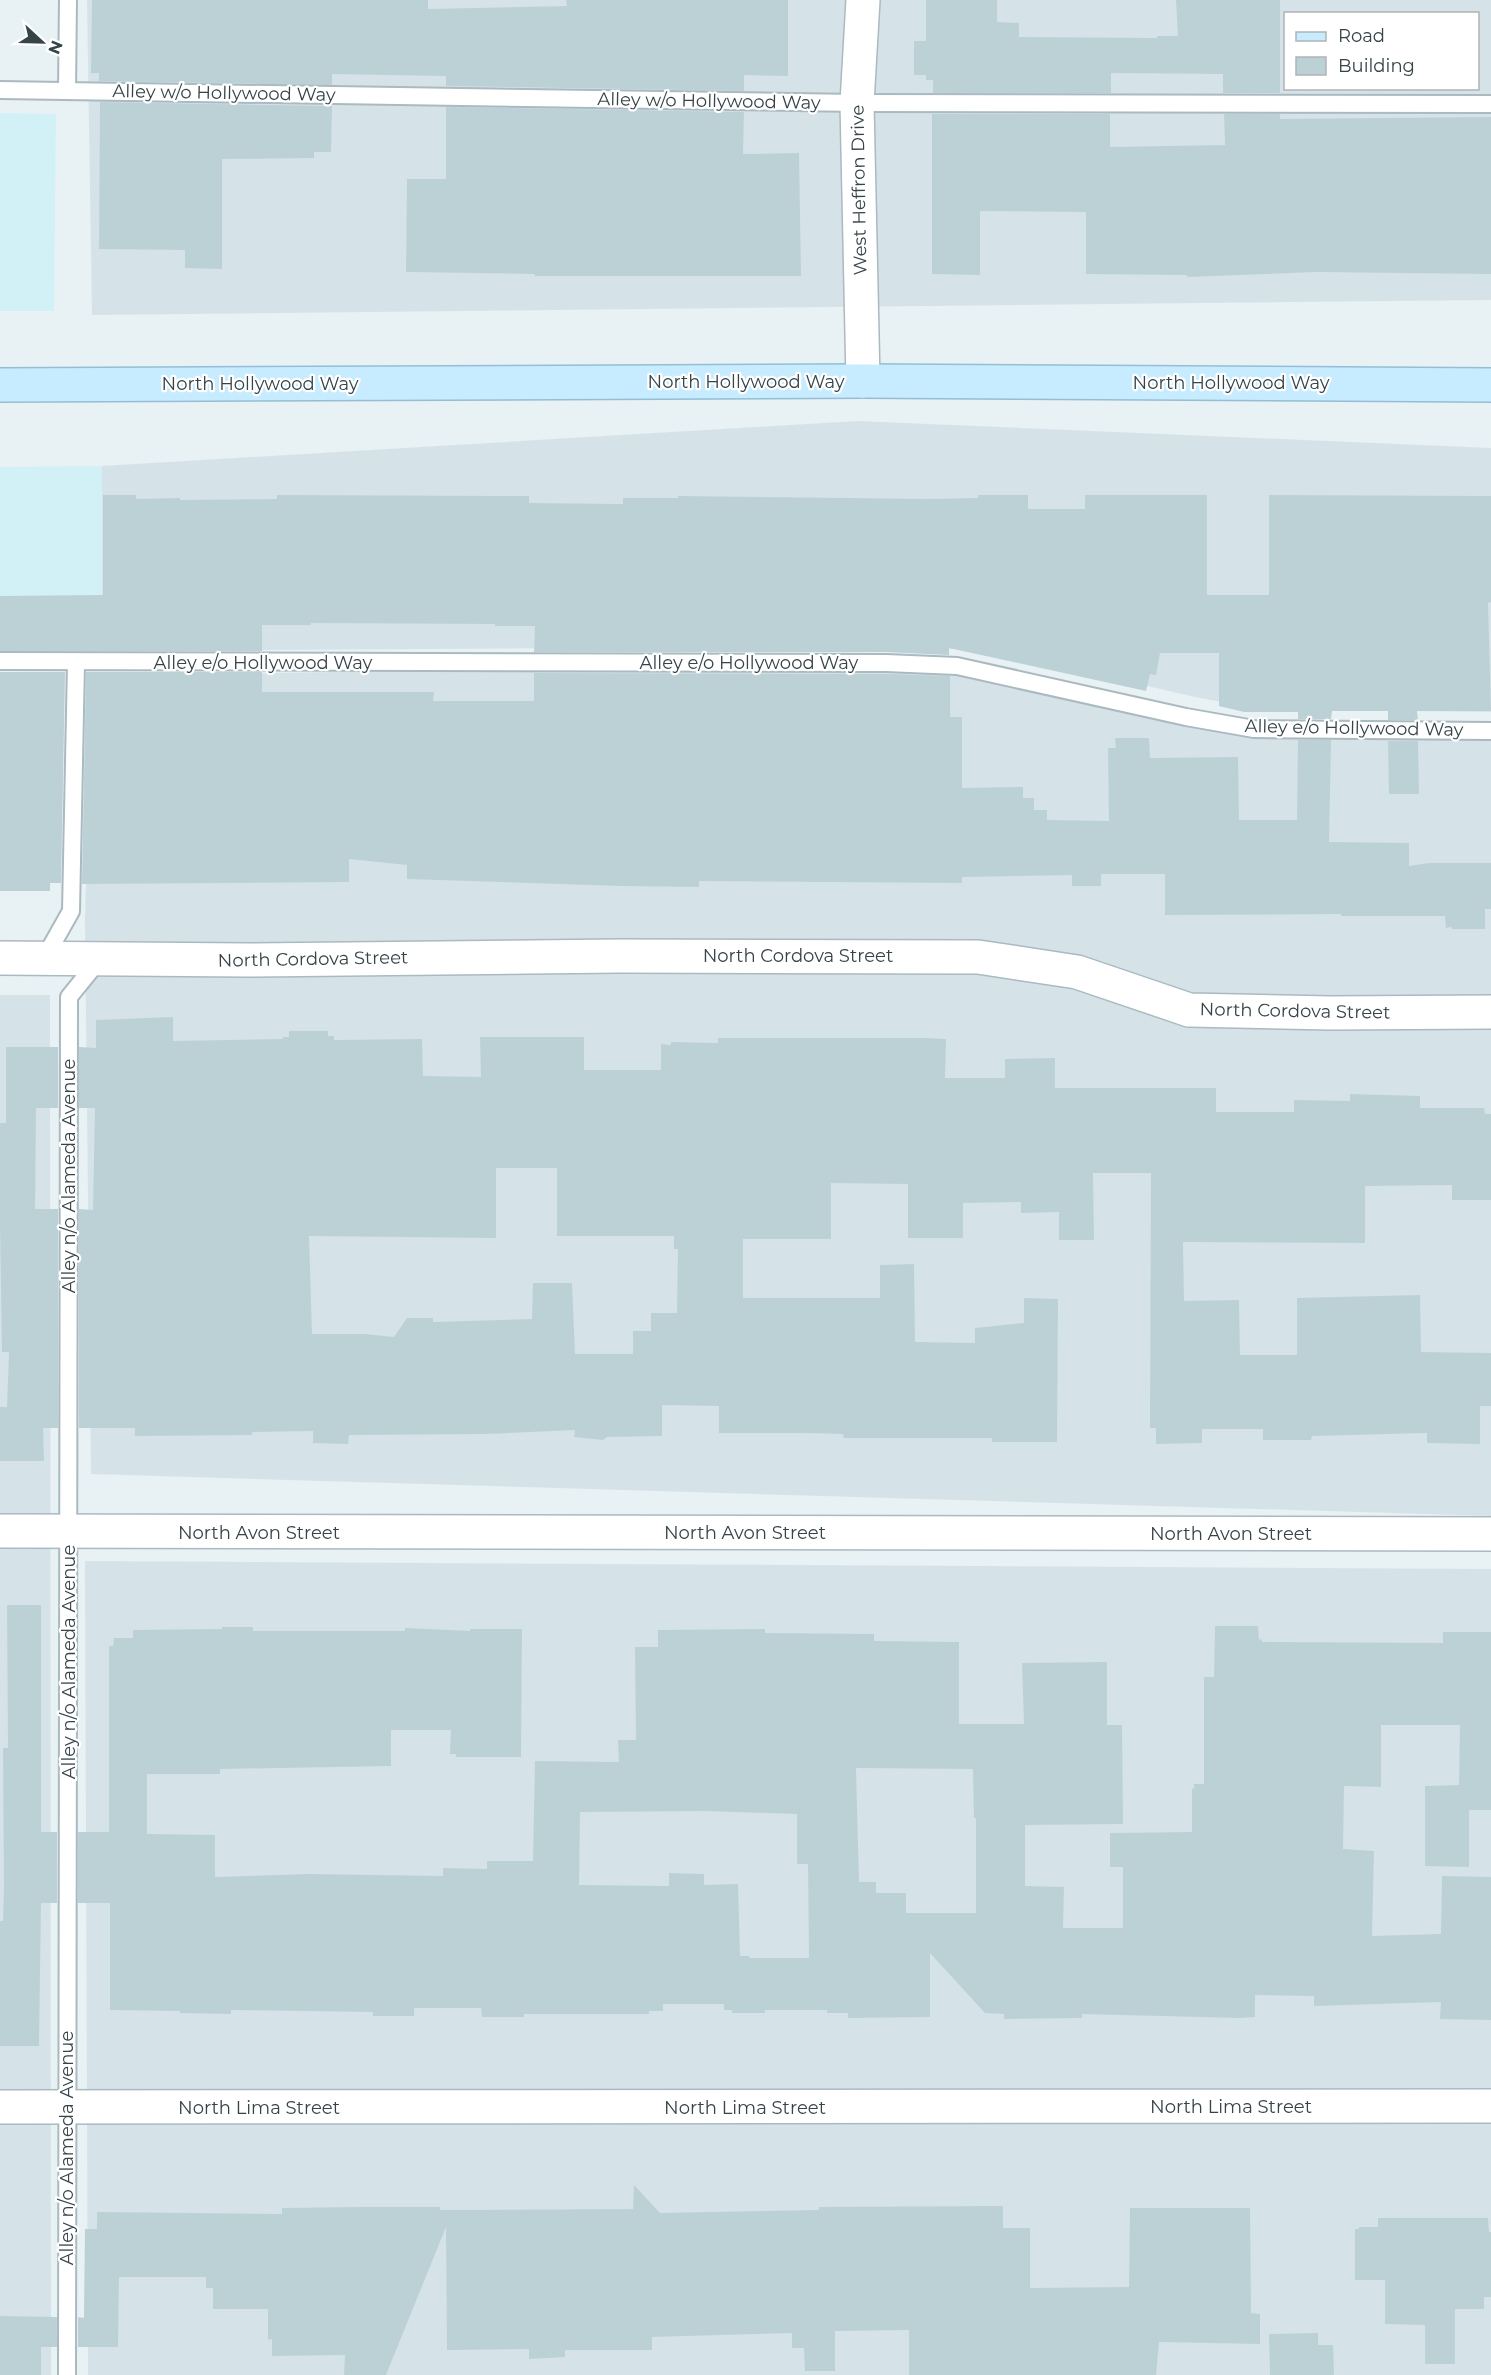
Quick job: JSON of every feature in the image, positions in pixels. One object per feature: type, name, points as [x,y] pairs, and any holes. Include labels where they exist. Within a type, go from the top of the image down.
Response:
[{"type":"main road","name":"North Hollywood Way","points":[[0,385],[863,381],[1491,385]]},
{"type":"street","name":"West Heffron Drive","points":[[863,0],[857,103],[863,381]]},
{"type":"street","name":"North Cordova Street","points":[[44,959],[978,957],[1077,972],[1189,1010],[1330,1013],[1491,1012]]},
{"type":"street","points":[[0,958],[44,959]]},
{"type":"street","name":"North Avon Street","points":[[0,1531],[69,1533],[1491,1534]]},
{"type":"street","name":"North Lima Street","points":[[0,2107],[67,2109],[1491,2106]]},
{"type":"lane","points":[[67,90],[68,0]]},
{"type":"lane","name":"Alley w/o Hollywood Way","points":[[0,90],[857,103],[1491,104]]},
{"type":"lane","name":"Alley e/o Hollywood Way","points":[[0,661],[76,663],[862,663],[957,666],[1186,717],[1254,729],[1491,731]]},
{"type":"lane","points":[[44,959],[70,911],[76,663]]},
{"type":"lane","name":"Alley n/o Alameda Avenue","points":[[67,2375],[69,997],[99,960]]},
{"type":"shaded area","points":[[87,0],[1491,0],[1491,300],[92,315]]},
{"type":"shaded area","points":[[0,113],[56,114],[54,311],[0,311]]},
{"type":"shaded area","points":[[857,421],[1491,448],[1491,712],[1260,709],[1195,697],[1030,659],[954,649],[885,646],[102,651],[102,466]]},
{"type":"shaded area","points":[[102,466],[102,651],[0,651],[0,467]]},
{"type":"shaded area","points":[[886,663],[957,666],[1254,729],[1491,731],[1491,1516],[91,1474],[85,922],[91,676]]},
{"type":"shaded area","points":[[0,995],[50,995],[51,2375],[0,2375]]},
{"type":"shaded area","points":[[85,1561],[1491,1569],[1491,2375],[88,2375]]},
{"type":"building","points":[[92,0],[428,0],[428,9],[567,6],[566,0],[788,0],[788,76],[744,75],[744,91],[446,86],[446,76],[332,74],[332,85],[99,81],[99,73],[91,73]]},
{"type":"building","points":[[926,0],[997,0],[997,22],[1019,23],[1019,37],[1157,38],[1157,36],[1178,36],[1176,0],[1280,0],[1280,93],[1223,93],[1223,74],[1111,73],[1111,93],[933,93],[933,80],[926,80],[926,75],[914,75],[914,41],[926,41]]},
{"type":"building","points":[[100,102],[332,106],[331,152],[314,152],[314,158],[222,159],[222,269],[185,268],[185,250],[99,249]]},
{"type":"building","points":[[446,107],[744,112],[743,154],[799,153],[801,276],[535,276],[535,274],[406,272],[407,179],[446,179]]},
{"type":"building","points":[[932,114],[1110,114],[1110,147],[1225,145],[1224,114],[1280,114],[1280,119],[1491,117],[1491,274],[1316,272],[1187,277],[1187,275],[1086,274],[1086,212],[980,211],[980,275],[932,274]]},
{"type":"building","points":[[103,495],[136,495],[136,499],[180,498],[180,500],[277,499],[277,495],[529,496],[529,503],[623,504],[623,498],[678,498],[678,496],[928,499],[978,498],[978,495],[1028,495],[1028,509],[1085,509],[1085,495],[1207,495],[1207,595],[1269,595],[1269,495],[1491,496],[1491,602],[1488,603],[1491,711],[1417,711],[1418,720],[1388,720],[1388,711],[1332,711],[1331,719],[1298,719],[1298,712],[1244,712],[1219,706],[1219,653],[1160,653],[1156,675],[1150,674],[1146,691],[949,648],[949,655],[886,652],[534,652],[535,626],[495,626],[495,624],[262,625],[262,651],[0,651],[0,596],[103,595]]},
{"type":"building","points":[[0,672],[65,672],[61,883],[50,883],[50,891],[0,891]]},
{"type":"building","points":[[86,672],[262,672],[262,692],[434,692],[433,701],[534,701],[534,673],[950,676],[950,717],[962,717],[962,788],[1023,787],[1023,798],[1034,798],[1034,810],[1047,810],[1047,820],[1109,821],[1108,748],[1116,748],[1115,738],[1149,738],[1150,758],[1238,757],[1239,820],[1297,820],[1298,740],[1331,740],[1329,842],[1409,843],[1409,866],[1429,863],[1491,863],[1491,909],[1485,909],[1485,929],[1452,929],[1452,927],[1446,928],[1445,916],[1165,915],[1165,874],[1101,874],[1101,886],[1072,886],[1072,875],[962,877],[962,883],[699,881],[699,887],[622,886],[407,879],[407,865],[349,859],[349,882],[82,884]]},
{"type":"building","points":[[1388,741],[1418,741],[1419,794],[1389,794]]},
{"type":"building","points":[[173,1017],[173,1041],[283,1039],[283,1037],[289,1037],[289,1031],[328,1031],[328,1036],[334,1036],[334,1040],[422,1039],[423,1076],[481,1077],[480,1037],[584,1037],[584,1070],[661,1070],[661,1044],[671,1045],[671,1042],[718,1043],[718,1038],[925,1038],[946,1039],[945,1078],[1005,1078],[1005,1059],[1055,1058],[1055,1088],[1216,1088],[1216,1112],[1294,1112],[1294,1100],[1350,1101],[1350,1094],[1420,1096],[1420,1108],[1484,1108],[1485,1114],[1491,1114],[1491,1200],[1452,1200],[1452,1185],[1365,1186],[1365,1243],[1183,1242],[1184,1301],[1239,1300],[1240,1355],[1297,1355],[1297,1298],[1420,1295],[1421,1352],[1491,1353],[1491,1406],[1480,1406],[1480,1444],[1427,1443],[1427,1433],[1312,1436],[1311,1440],[1263,1440],[1263,1429],[1202,1429],[1202,1443],[1156,1444],[1156,1428],[1150,1428],[1151,1173],[1093,1173],[1094,1240],[1059,1240],[1059,1212],[1021,1213],[1021,1202],[963,1203],[963,1238],[908,1238],[908,1184],[831,1183],[831,1239],[743,1239],[743,1298],[880,1298],[880,1265],[914,1264],[915,1342],[975,1343],[975,1328],[1024,1323],[1024,1298],[1058,1299],[1057,1442],[992,1442],[992,1438],[844,1438],[843,1434],[806,1433],[719,1433],[719,1406],[662,1405],[662,1436],[607,1437],[603,1440],[574,1437],[575,1430],[487,1434],[349,1435],[348,1444],[313,1443],[313,1431],[252,1432],[252,1435],[135,1436],[135,1428],[79,1428],[79,1209],[93,1210],[95,1108],[79,1108],[79,1047],[96,1048],[96,1020]],"holes":[[[496,1168],[557,1168],[557,1236],[674,1236],[674,1249],[678,1249],[677,1313],[651,1313],[651,1331],[633,1331],[633,1354],[575,1354],[572,1283],[533,1283],[532,1319],[433,1322],[433,1318],[407,1318],[394,1337],[365,1334],[312,1334],[309,1236],[496,1238]]]},
{"type":"building","points":[[6,1047],[58,1047],[58,1108],[36,1108],[35,1209],[58,1209],[58,1428],[43,1428],[44,1461],[0,1461],[0,1407],[7,1407],[9,1352],[2,1352],[0,1225],[0,1123],[6,1123]]},
{"type":"building","points":[[7,1605],[41,1605],[41,1832],[57,1832],[57,1903],[41,1903],[39,2046],[0,2046],[0,1921],[3,1921],[4,1889],[3,1748],[8,1748]]},
{"type":"building","points":[[1215,1626],[1258,1626],[1259,1640],[1262,1639],[1262,1642],[1443,1643],[1443,1632],[1491,1632],[1491,1810],[1469,1810],[1469,1867],[1425,1866],[1425,1786],[1459,1785],[1460,1725],[1381,1725],[1381,1787],[1344,1786],[1343,1849],[1374,1851],[1372,1936],[1441,1934],[1442,1876],[1491,1877],[1491,2020],[1440,2019],[1441,2002],[1314,2006],[1314,1996],[1255,1995],[1255,2017],[1082,2014],[1082,2018],[1004,2019],[1004,2014],[985,2013],[930,1953],[930,2017],[848,2018],[848,2013],[827,2013],[827,2010],[765,2010],[765,2013],[732,2013],[732,2010],[724,2010],[724,2004],[663,2004],[663,2011],[649,2011],[649,2014],[524,2014],[524,2017],[482,2017],[481,2008],[414,2008],[414,2016],[373,2016],[373,2012],[231,2010],[231,2014],[110,2010],[110,1903],[78,1903],[78,1832],[109,1832],[109,1646],[113,1646],[114,1638],[133,1638],[133,1630],[222,1629],[222,1627],[253,1627],[253,1631],[405,1631],[405,1628],[470,1631],[470,1629],[522,1629],[521,1757],[456,1757],[456,1754],[450,1754],[451,1730],[391,1730],[391,1766],[220,1769],[220,1774],[147,1774],[147,1834],[215,1835],[215,1877],[309,1874],[443,1876],[443,1868],[487,1869],[487,1861],[533,1861],[535,1761],[619,1762],[618,1740],[636,1740],[635,1647],[658,1647],[658,1630],[765,1629],[765,1633],[874,1634],[874,1641],[959,1642],[959,1724],[1024,1724],[1022,1663],[1107,1662],[1107,1725],[1122,1725],[1123,1824],[1025,1825],[1025,1886],[1064,1887],[1063,1928],[1123,1928],[1123,1867],[1110,1867],[1110,1833],[1192,1832],[1192,1788],[1194,1789],[1194,1784],[1204,1784],[1204,1677],[1214,1677]],"holes":[[[856,1768],[973,1769],[974,1818],[976,1818],[976,1913],[906,1913],[906,1893],[876,1893],[876,1882],[859,1882]],[[706,1811],[797,1814],[797,1864],[808,1864],[809,1958],[740,1956],[738,1884],[704,1885],[704,1874],[669,1873],[669,1886],[579,1885],[580,1812]]]},
{"type":"building","points":[[634,2185],[660,2213],[819,2210],[819,2207],[1003,2206],[1003,2228],[1030,2228],[1030,2288],[1129,2287],[1130,2208],[1250,2208],[1251,2313],[1260,2314],[1260,2344],[1159,2342],[1156,2375],[909,2375],[909,2330],[835,2331],[835,2371],[805,2371],[804,2348],[792,2348],[792,2333],[652,2337],[652,2350],[565,2350],[565,2357],[529,2359],[529,2349],[447,2350],[446,2227],[386,2375],[344,2375],[345,2355],[272,2356],[272,2339],[268,2340],[268,2309],[213,2309],[213,2288],[206,2288],[206,2277],[119,2277],[118,2347],[78,2347],[78,2317],[84,2318],[85,2229],[97,2229],[97,2212],[282,2214],[282,2208],[356,2207],[440,2207],[440,2210],[633,2209]]},
{"type":"building","points":[[1378,2218],[1488,2218],[1489,2232],[1491,2232],[1491,2297],[1484,2297],[1484,2309],[1455,2309],[1455,2364],[1425,2364],[1425,2325],[1385,2324],[1385,2280],[1355,2280],[1355,2229],[1378,2227]]},
{"type":"building","points":[[0,2316],[57,2317],[57,2347],[41,2347],[41,2375],[0,2375]]},
{"type":"building","points":[[1318,2333],[1318,2345],[1333,2345],[1334,2375],[1270,2375],[1269,2334]]}]
